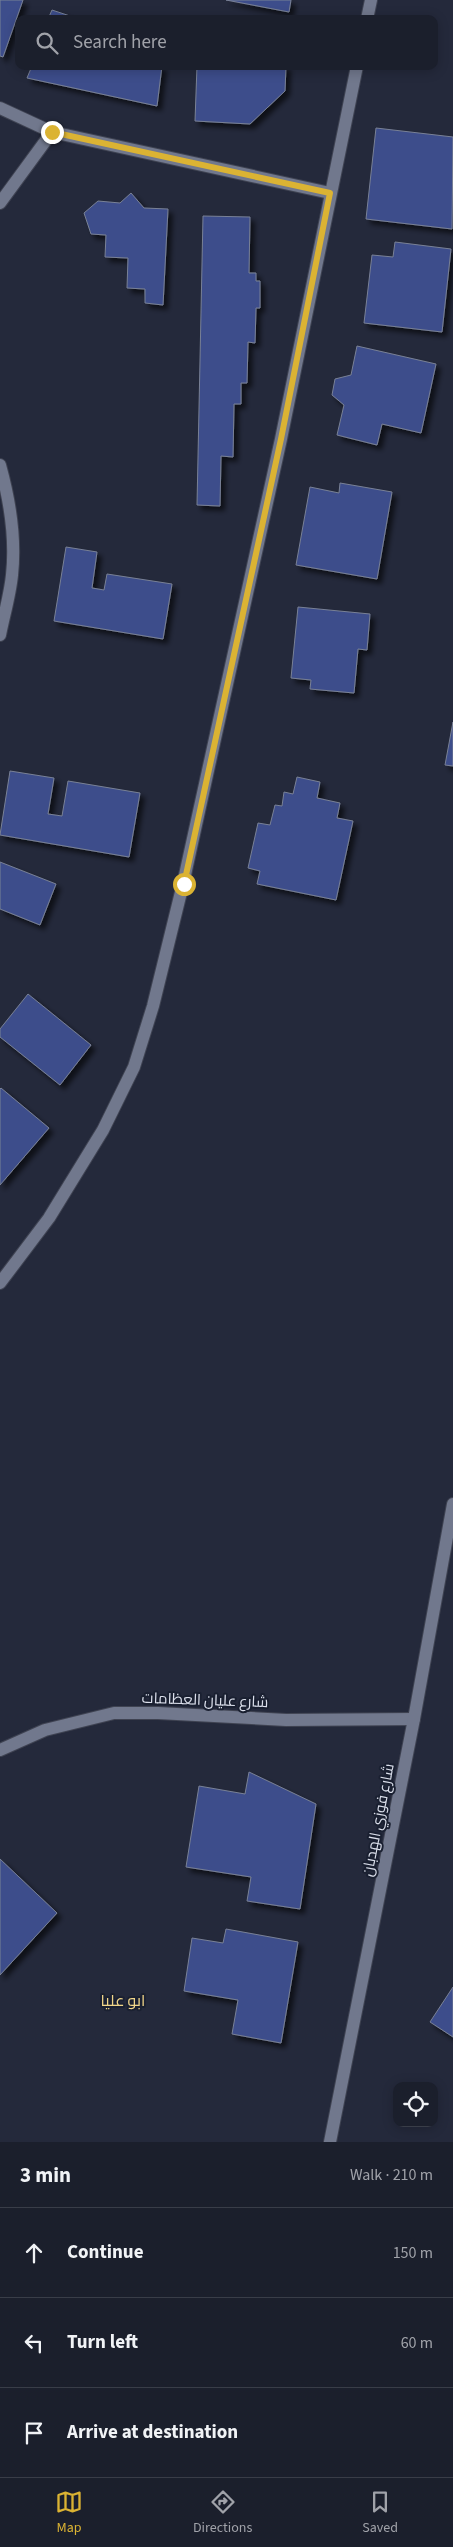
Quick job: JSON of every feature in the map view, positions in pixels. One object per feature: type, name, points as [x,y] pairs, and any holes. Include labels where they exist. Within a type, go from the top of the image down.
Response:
[{"type":"street","points":[[368,15],[371,0]]},
{"type":"street","points":[[0,1283],[49,1218],[103,1130],[134,1067],[153,1006],[184,884],[268,497],[356,70]]},
{"type":"street","points":[[0,108],[52,132],[330,193]]},
{"type":"street","points":[[0,203],[52,132]]},
{"type":"street","points":[[0,465],[11,518],[12,575],[0,635]]},
{"type":"street","name":"شارع فوزي الهدبان","points":[[330,2142],[414,1719],[453,1504]]},
{"type":"street","name":"شارع عليان العظامات","points":[[0,1750],[44,1730],[114,1713],[158,1713],[286,1720],[414,1719]]},
{"type":"building","points":[[0,0],[23,0],[18,15],[15,15],[15,23],[3,57],[0,56]]},
{"type":"building","points":[[226,0],[291,0],[289,12]]},
{"type":"building","points":[[52,10],[67,15],[50,15]]},
{"type":"building","points":[[30,70],[162,70],[157,106],[27,78]]},
{"type":"building","points":[[197,70],[286,70],[285,91],[250,124],[195,121]]},
{"type":"building","points":[[376,128],[453,137],[452,229],[366,219]]},
{"type":"building","points":[[131,193],[144,208],[168,209],[163,305],[145,303],[145,289],[127,288],[128,258],[105,257],[106,235],[91,234],[84,213],[98,201],[120,203]]},
{"type":"building","points":[[203,216],[250,217],[249,273],[256,273],[256,281],[260,281],[260,308],[256,308],[255,343],[248,342],[247,383],[241,383],[241,404],[234,404],[233,457],[221,456],[220,506],[197,505]]},
{"type":"building","points":[[395,242],[451,249],[442,332],[364,323],[372,255],[393,257]]},
{"type":"building","points":[[357,346],[436,364],[421,433],[382,424],[377,445],[337,435],[344,405],[332,395],[335,379],[351,375]]},
{"type":"building","points":[[340,483],[392,492],[377,579],[296,565],[310,487],[339,493]]},
{"type":"building","points":[[66,547],[97,552],[92,588],[104,590],[107,574],[172,584],[163,639],[54,621]]},
{"type":"building","points":[[298,607],[370,614],[367,650],[358,649],[354,693],[310,689],[311,680],[291,678]]},
{"type":"building","points":[[453,722],[453,766],[445,765]]},
{"type":"building","points":[[10,771],[54,778],[48,814],[62,816],[68,781],[140,793],[129,857],[0,835]]},
{"type":"building","points":[[297,777],[320,782],[317,798],[340,803],[337,818],[353,821],[336,900],[257,884],[260,871],[248,868],[258,823],[270,825],[275,805],[282,806],[284,792],[293,794]]},
{"type":"building","points":[[0,862],[56,884],[40,925],[0,909]]},
{"type":"building","points":[[28,994],[91,1045],[60,1085],[0,1037],[0,1029]]},
{"type":"building","points":[[0,1089],[49,1128],[0,1185]]},
{"type":"building","points":[[249,1772],[316,1804],[300,1909],[247,1901],[251,1877],[186,1867],[199,1786],[245,1794]]},
{"type":"building","points":[[0,1859],[57,1913],[0,1975]]},
{"type":"building","points":[[226,1929],[298,1942],[281,2043],[232,2034],[238,2000],[184,1991],[192,1938],[223,1943]]},
{"type":"building","points":[[453,1987],[453,2037],[430,2022]]},
{"type":"district","name":"ابو عليا","points":[[123,2000]]},
{"type":"route","points":[[52,132],[330,193],[281,439],[184,884]]}]
